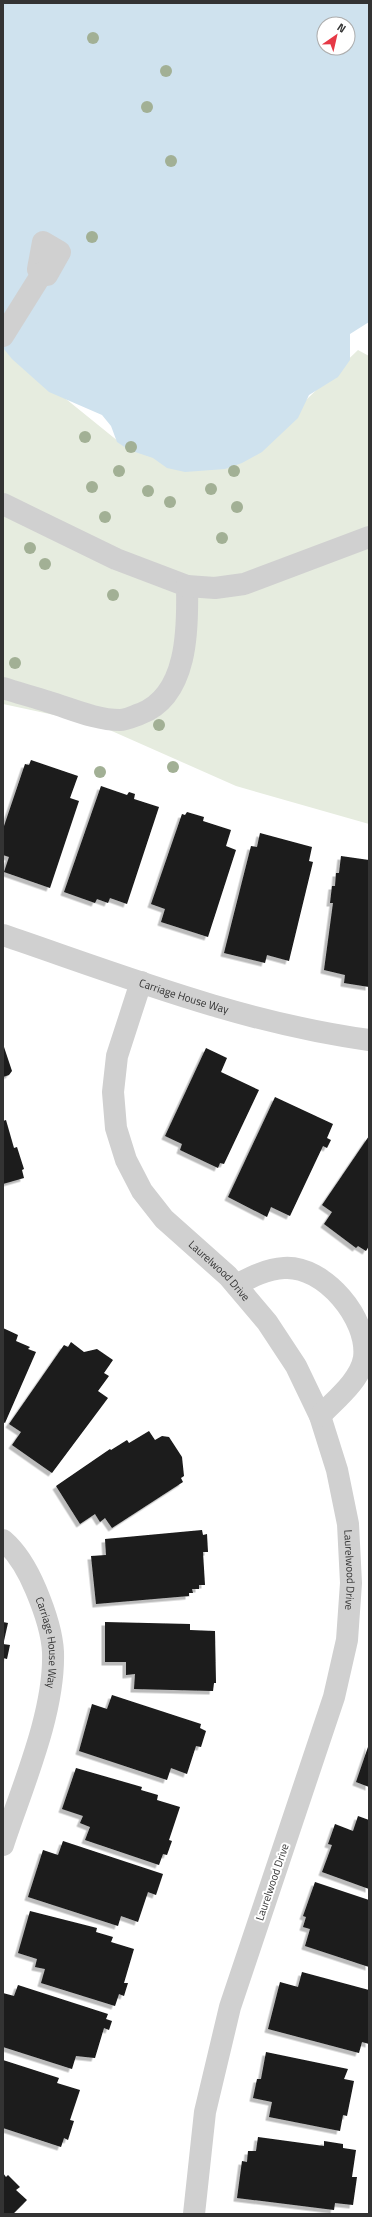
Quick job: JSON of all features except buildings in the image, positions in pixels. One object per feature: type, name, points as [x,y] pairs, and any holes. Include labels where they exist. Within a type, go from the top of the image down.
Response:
[{"type":"street","points":[[3,336],[43,272]]},
{"type":"street","points":[[3,504],[116,558],[188,586],[215,588],[244,584],[369,537]]},
{"type":"street","points":[[3,688],[93,716],[121,720],[152,708],[157,705],[172,686],[184,653],[188,620],[188,586]]},
{"type":"street","name":"Carriage House Way","points":[[3,935],[241,1014],[340,1036],[369,1040]]},
{"type":"street","name":"Laurelwood Drive","points":[[141,982],[117,1056],[113,1092],[116,1128],[126,1160],[142,1191],[164,1219],[236,1285],[267,1322],[288,1354],[320,1416],[338,1470],[348,1524],[351,1582],[347,1640],[334,1697],[230,2007],[205,2112],[194,2214]]},
{"type":"street","points":[[236,1285],[261,1272],[285,1268],[304,1271],[326,1282],[348,1306],[361,1330],[364,1358],[357,1374],[345,1391],[320,1416]]},
{"type":"street","name":"Carriage House Way","points":[[3,1540],[30,1576],[45,1612],[53,1651],[51,1691],[44,1719],[3,1846]]},
{"type":"shaded area","points":[[3,348],[129,450],[251,453],[358,350],[369,356],[369,824],[236,786],[96,724],[3,704]]},
{"type":"water","points":[[3,3],[369,3],[369,322],[350,334],[350,360],[338,377],[309,395],[298,418],[262,452],[242,463],[225,469],[185,472],[167,468],[153,458],[129,450],[117,442],[111,426],[102,415],[49,392],[12,359],[3,348]]}]
